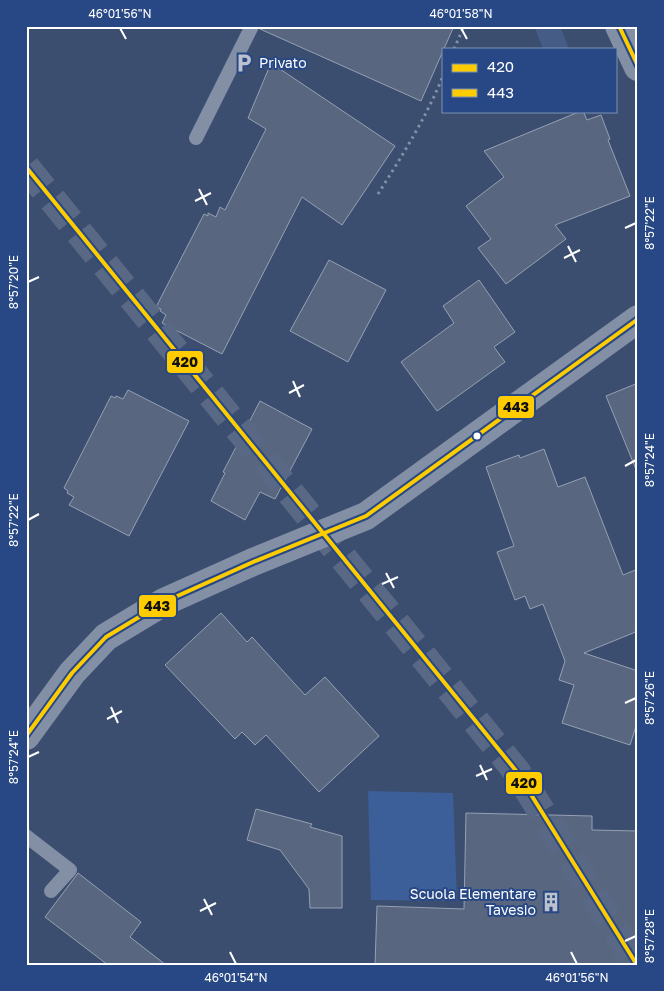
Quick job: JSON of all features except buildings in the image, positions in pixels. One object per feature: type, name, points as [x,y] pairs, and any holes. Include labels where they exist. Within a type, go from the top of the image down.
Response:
[{"type":"street","points":[[619,26],[638,67]]},
{"type":"street","points":[[26,736],[72,673],[106,638],[164,602],[253,562],[366,516],[638,320]]},
{"type":"lane","points":[[196,138],[252,26]]},
{"type":"lane","points":[[26,836],[70,870],[51,891]]},
{"type":"path","points":[[454,48],[464,26]]},
{"type":"path","points":[[378,194],[433,102],[442,79]]},
{"type":"shaded area","points":[[534,26],[560,26],[569,48],[543,48]]},
{"type":"shaded area","points":[[368,791],[453,793],[457,901],[371,900]]},
{"type":"tunnel","points":[[26,167],[517,772],[637,965]]},
{"type":"transit line","name":"443","points":[[619,26],[638,66]]},
{"type":"transit line","name":"420","points":[[26,167],[517,772],[637,965]]},
{"type":"transit line","name":"443","points":[[26,736],[72,673],[106,637],[164,602],[253,562],[366,516],[638,319]]},
{"type":"place","name":"Privato","points":[[244,63]]},
{"type":"place","name":"Scuola Elementare Tavesio","points":[[551,902]]}]
